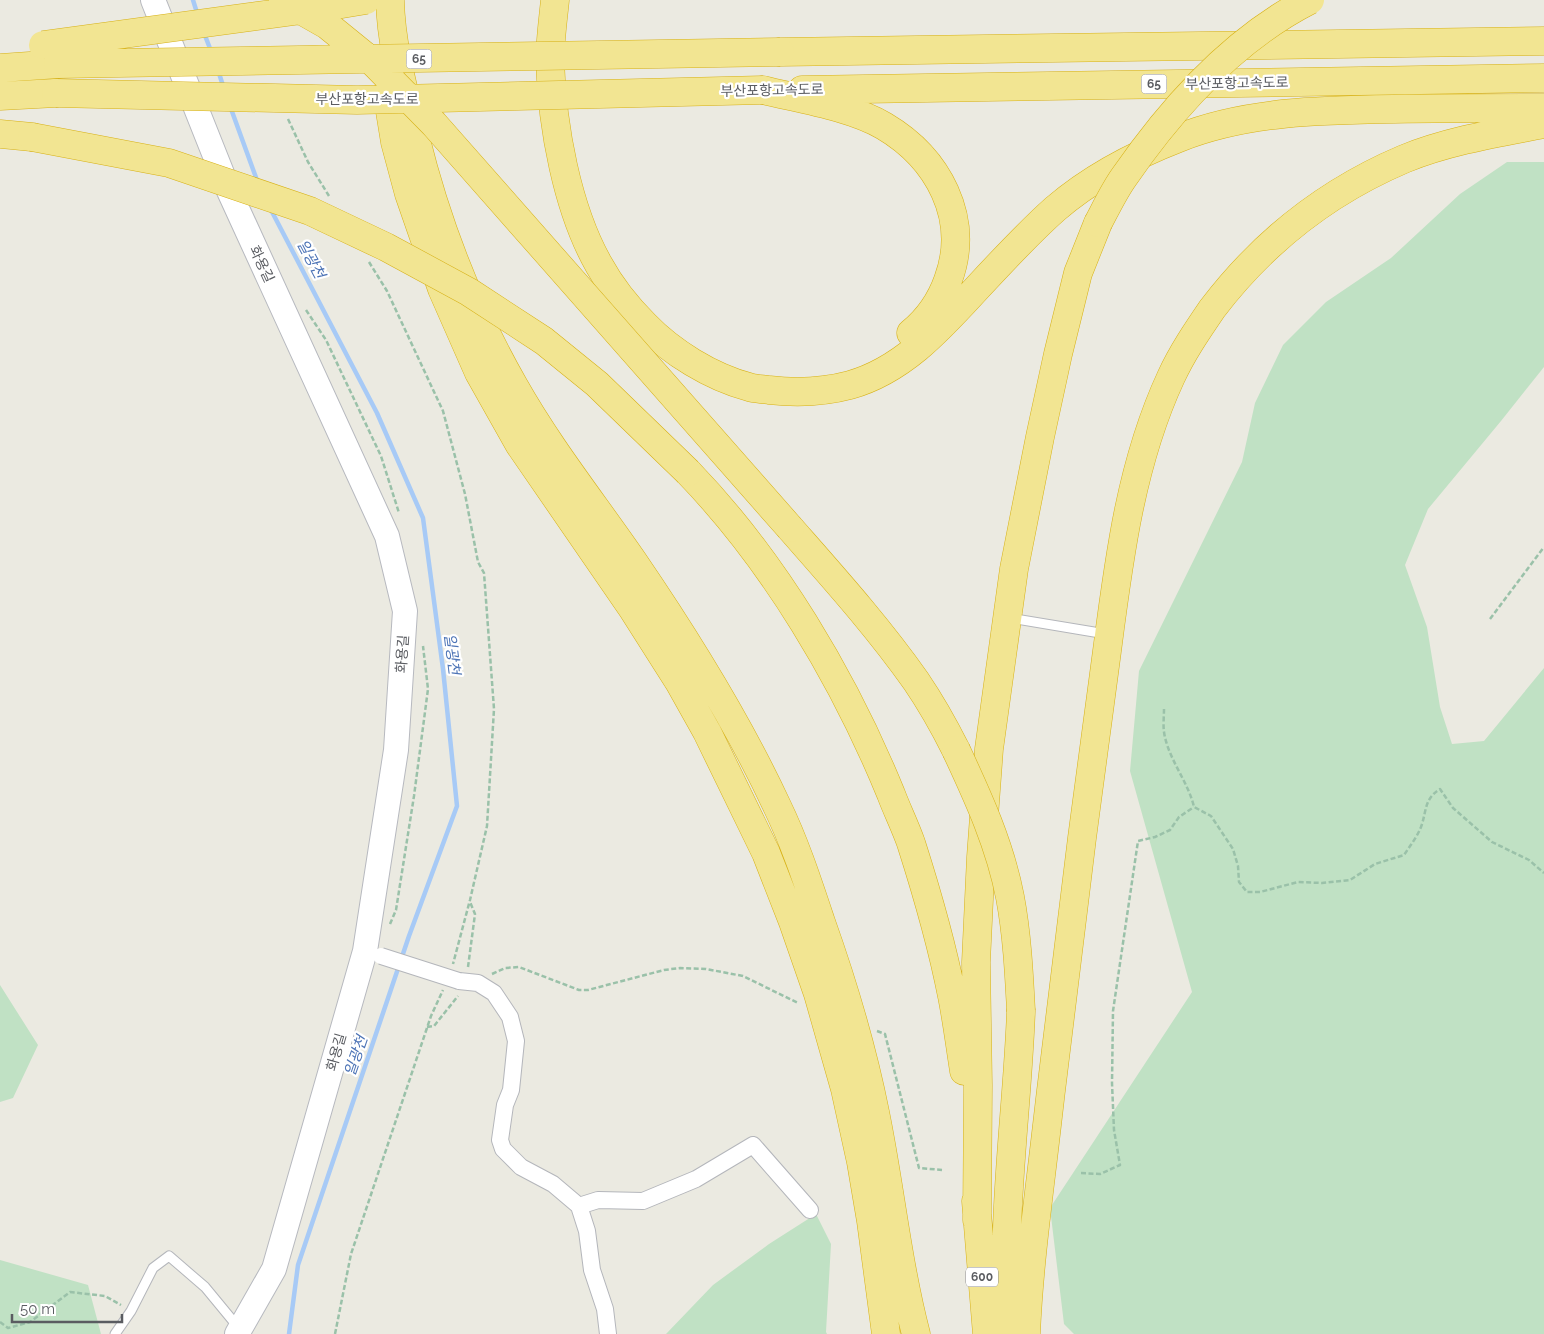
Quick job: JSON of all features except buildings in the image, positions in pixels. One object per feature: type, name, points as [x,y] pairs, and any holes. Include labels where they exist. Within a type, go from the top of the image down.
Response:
[{"type":"highway","points":[[283,0],[327,25],[375,64],[434,124],[853,602],[916,680],[941,721],[987,819],[1010,896],[1016,939],[1022,1011],[1009,1195],[1007,1300],[1010,1334]]},
{"type":"highway","points":[[0,51],[51,55],[366,0]]},
{"type":"highway","points":[[374,0],[376,26],[395,142],[409,194],[442,289],[479,373],[519,444],[632,608],[679,682],[707,732],[766,852],[793,922],[818,994],[845,1089],[867,1196],[886,1334]]},
{"type":"highway","points":[[390,0],[390,18],[398,69],[423,169],[439,222],[489,340],[514,387],[542,433],[652,589],[709,677],[745,740],[779,810],[811,891],[840,975],[876,1117],[905,1293],[916,1334]]},
{"type":"highway","points":[[555,0],[550,59],[556,122],[564,174],[583,230],[597,262],[612,286],[656,337],[704,370],[750,388],[788,392],[822,391],[852,384],[881,373],[903,360],[924,343],[1057,207],[1090,182],[1127,161],[1179,137],[1210,127],[1251,118],[1304,112],[1355,109],[1544,108]]},
{"type":"highway","points":[[566,0],[562,25],[562,49],[568,135],[586,197],[601,238],[623,278],[656,315],[695,344],[738,366],[770,376],[799,379],[826,377],[850,370],[873,359],[895,345],[916,328],[932,311],[944,292],[956,253],[954,218],[940,180],[926,161],[905,140],[859,114],[764,90]]},
{"type":"highway","points":[[977,1220],[978,1086],[976,962],[989,749],[1016,560],[1040,437],[1078,273],[1098,223],[1123,178],[1176,110],[1213,70],[1253,35],[1310,0]]},
{"type":"highway","name":"65","points":[[0,68],[51,55],[780,52],[1544,42]]},
{"type":"highway","name":"부산포항고속도로","points":[[0,96],[56,93],[357,100],[764,90],[1544,78]]},
{"type":"highway","points":[[1026,1334],[1032,1243],[1119,562],[1136,477],[1153,420],[1176,366],[1195,333],[1221,298],[1254,260],[1312,209],[1369,176],[1406,158],[1476,137],[1544,124]]},
{"type":"highway","points":[[0,134],[32,137],[169,163],[310,211],[386,246],[469,292],[544,341],[597,384],[712,497],[779,586],[851,704],[877,760],[910,841],[932,912],[952,996],[967,1092],[977,1220]]},
{"type":"highway","name":"600","points":[[977,1220],[987,1334]]},
{"type":"main road","name":"화용길","points":[[153,0],[229,191],[387,536],[405,611],[396,750],[373,954],[274,1270],[238,1332]]},
{"type":"street","points":[[373,954],[467,982],[494,993],[510,1017],[516,1041],[511,1090],[506,1105],[500,1140],[503,1149],[521,1167],[553,1184],[580,1206],[587,1231],[592,1270],[605,1309],[608,1334]]},
{"type":"street","points":[[580,1206],[598,1200],[643,1200],[696,1179],[753,1145],[810,1210]]},
{"type":"lane","points":[[1007,618],[1109,634]]},
{"type":"lane","points":[[115,1334],[131,1311],[153,1268],[170,1256],[205,1287],[238,1332]]},
{"type":"path","points":[[1490,619],[1544,547]]},
{"type":"path","points":[[1164,709],[1164,732],[1171,755],[1191,795],[1194,807],[1211,816],[1233,849],[1238,866],[1239,882],[1247,892],[1260,892],[1298,882],[1322,883],[1350,880],[1375,864],[1404,855],[1421,828],[1426,805],[1432,794],[1440,788],[1453,808],[1492,842],[1529,860],[1544,873]]},
{"type":"path","points":[[1081,1172],[1100,1174],[1120,1165],[1114,1130],[1112,1092],[1113,1011],[1138,841],[1155,838],[1170,830],[1179,817],[1194,807]]},
{"type":"path","points":[[427,1027],[434,1026],[467,982],[475,914],[470,900]]},
{"type":"path","points":[[467,982],[505,968],[519,967],[578,990],[588,990],[664,970],[680,968],[743,976],[800,1004]]},
{"type":"path","points":[[876,1031],[886,1034],[919,1168],[942,1170]]},
{"type":"path","points":[[0,1322],[8,1328],[30,1322],[70,1292],[105,1296],[131,1311]]},
{"type":"green space","points":[[1507,162],[1544,162],[1544,367],[1428,509],[1405,565],[1427,627],[1440,707],[1452,744],[1484,741],[1544,668],[1544,1334],[1074,1334],[1064,1324],[1050,1208],[1192,992],[1130,771],[1139,671],[1242,462],[1255,403],[1283,345],[1326,302],[1391,258],[1460,194]]},
{"type":"green space","points":[[0,985],[38,1045],[13,1098],[0,1102]]},
{"type":"green space","points":[[816,1214],[831,1244],[827,1334],[666,1334],[713,1285],[769,1244]]},
{"type":"green space","points":[[0,1260],[88,1285],[101,1334],[0,1334]]},
{"type":"waterway","name":"일광천","points":[[193,0],[198,16]]},
{"type":"waterway","name":"일광천","points":[[204,33],[211,51]]},
{"type":"waterway","name":"일광천","points":[[218,70],[224,89]]},
{"type":"waterway","name":"일광천","points":[[230,106],[258,183]]},
{"type":"waterway","name":"일광천","points":[[270,208],[377,413],[423,518],[443,669],[457,806],[409,936],[298,1265],[289,1334]]}]
